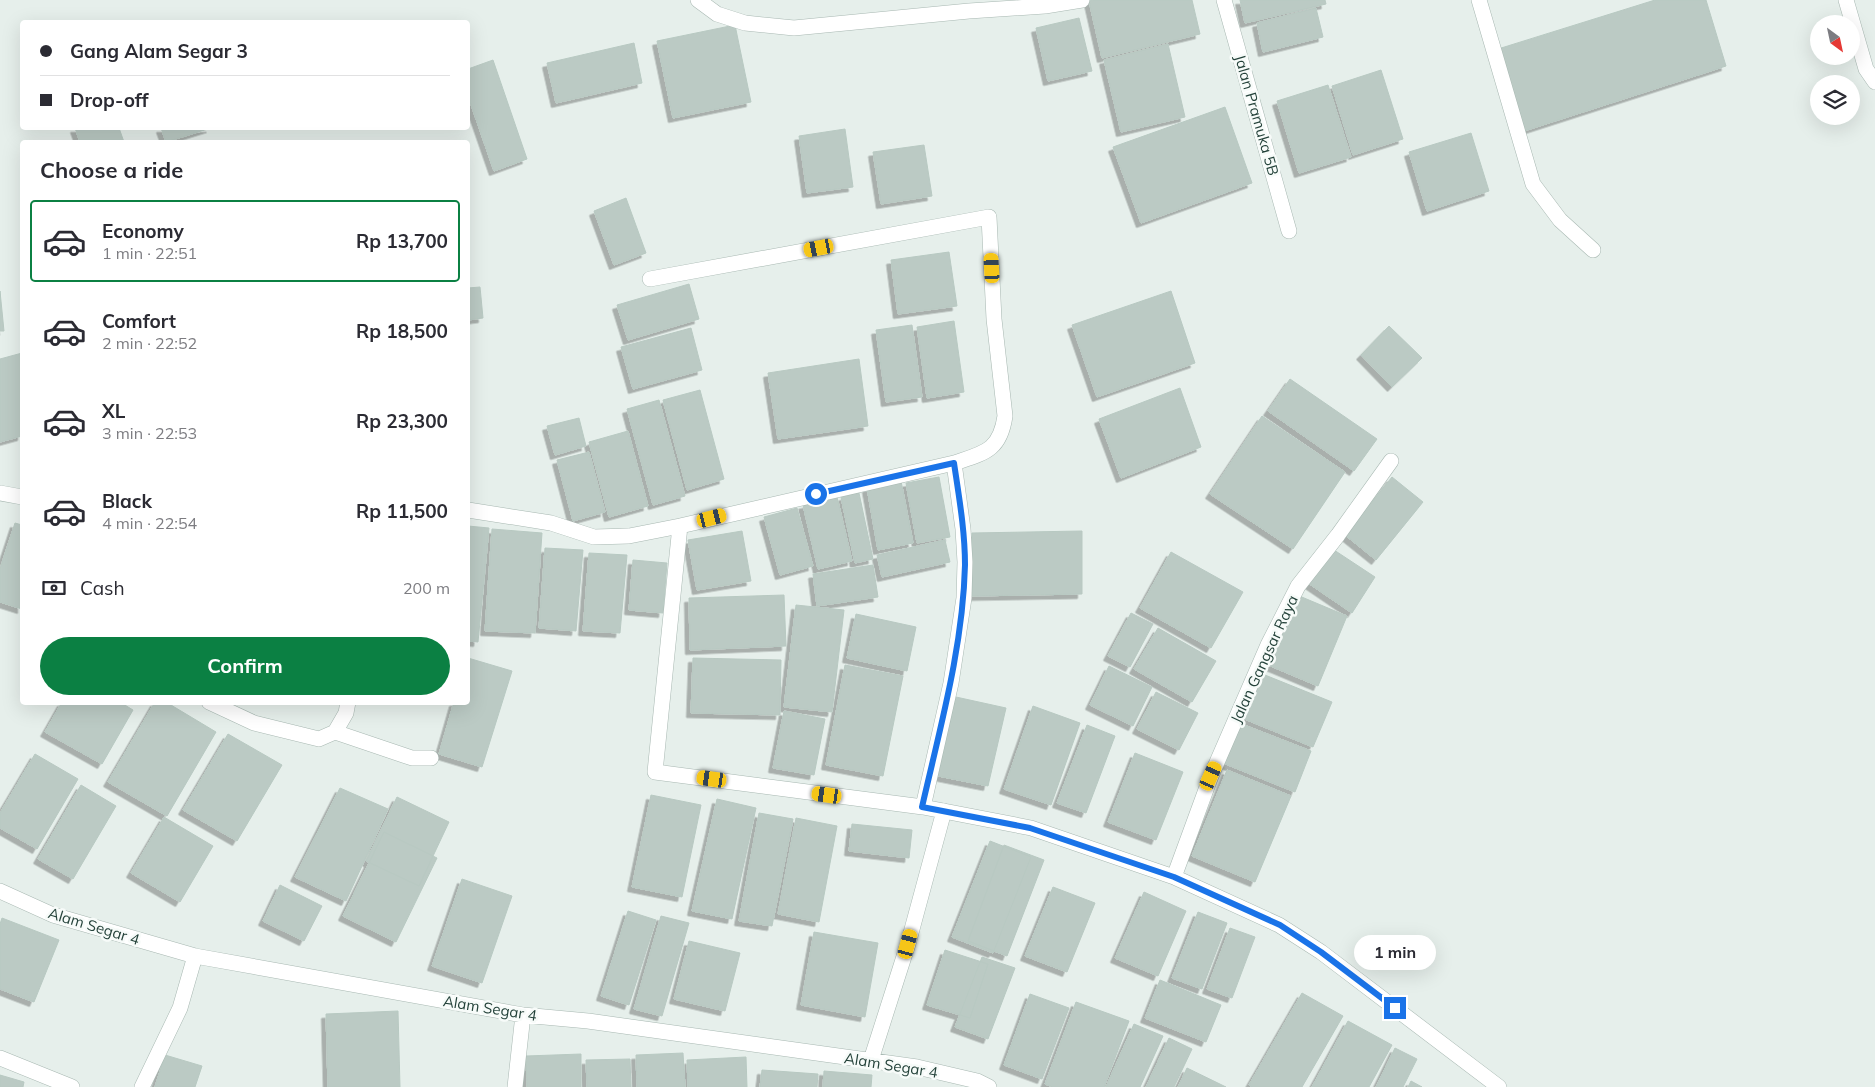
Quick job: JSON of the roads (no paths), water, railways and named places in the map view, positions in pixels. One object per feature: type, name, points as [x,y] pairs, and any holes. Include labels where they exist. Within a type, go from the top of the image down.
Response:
[{"type":"street","points":[[698,0],[717,14],[745,23],[794,28],[968,5],[1045,6],[1082,0]]},
{"type":"street","name":"Jalan Pramuka 5B","points":[[1224,0],[1290,231]]},
{"type":"street","points":[[1479,0],[1533,184],[1560,220],[1593,250]]},
{"type":"street","points":[[1846,0],[1866,69],[1875,82]]},
{"type":"street","points":[[470,510],[551,524],[594,537],[629,536],[954,463],[981,454],[998,442],[1003,430],[1005,416],[994,319],[989,217],[650,279]]},
{"type":"street","name":"Jalan Gangsar Raya","points":[[1174,877],[1211,776],[1268,645],[1298,586],[1338,535],[1391,461]]},
{"type":"street","points":[[922,807],[951,683],[964,598],[965,562],[963,529],[954,463]]},
{"type":"street","points":[[0,493],[20,497]]},
{"type":"street","points":[[680,526],[655,772],[922,807],[1030,828],[1174,877],[1280,925],[1321,952],[1499,1087]]},
{"type":"street","points":[[215,705],[254,723],[319,739],[335,732],[346,713],[347,705]]},
{"type":"street","points":[[335,732],[412,758],[431,758]]},
{"type":"street","points":[[871,1060],[908,944],[944,811]]},
{"type":"street","name":"Alam Segar 4","points":[[0,890],[53,915],[195,956],[523,1015],[588,1021],[917,1067],[977,1081],[989,1087]]},
{"type":"street","points":[[142,1087],[180,1008],[195,956]]},
{"type":"street","points":[[515,1087],[523,1015]]},
{"type":"street","points":[[0,1058],[72,1087]]}]
